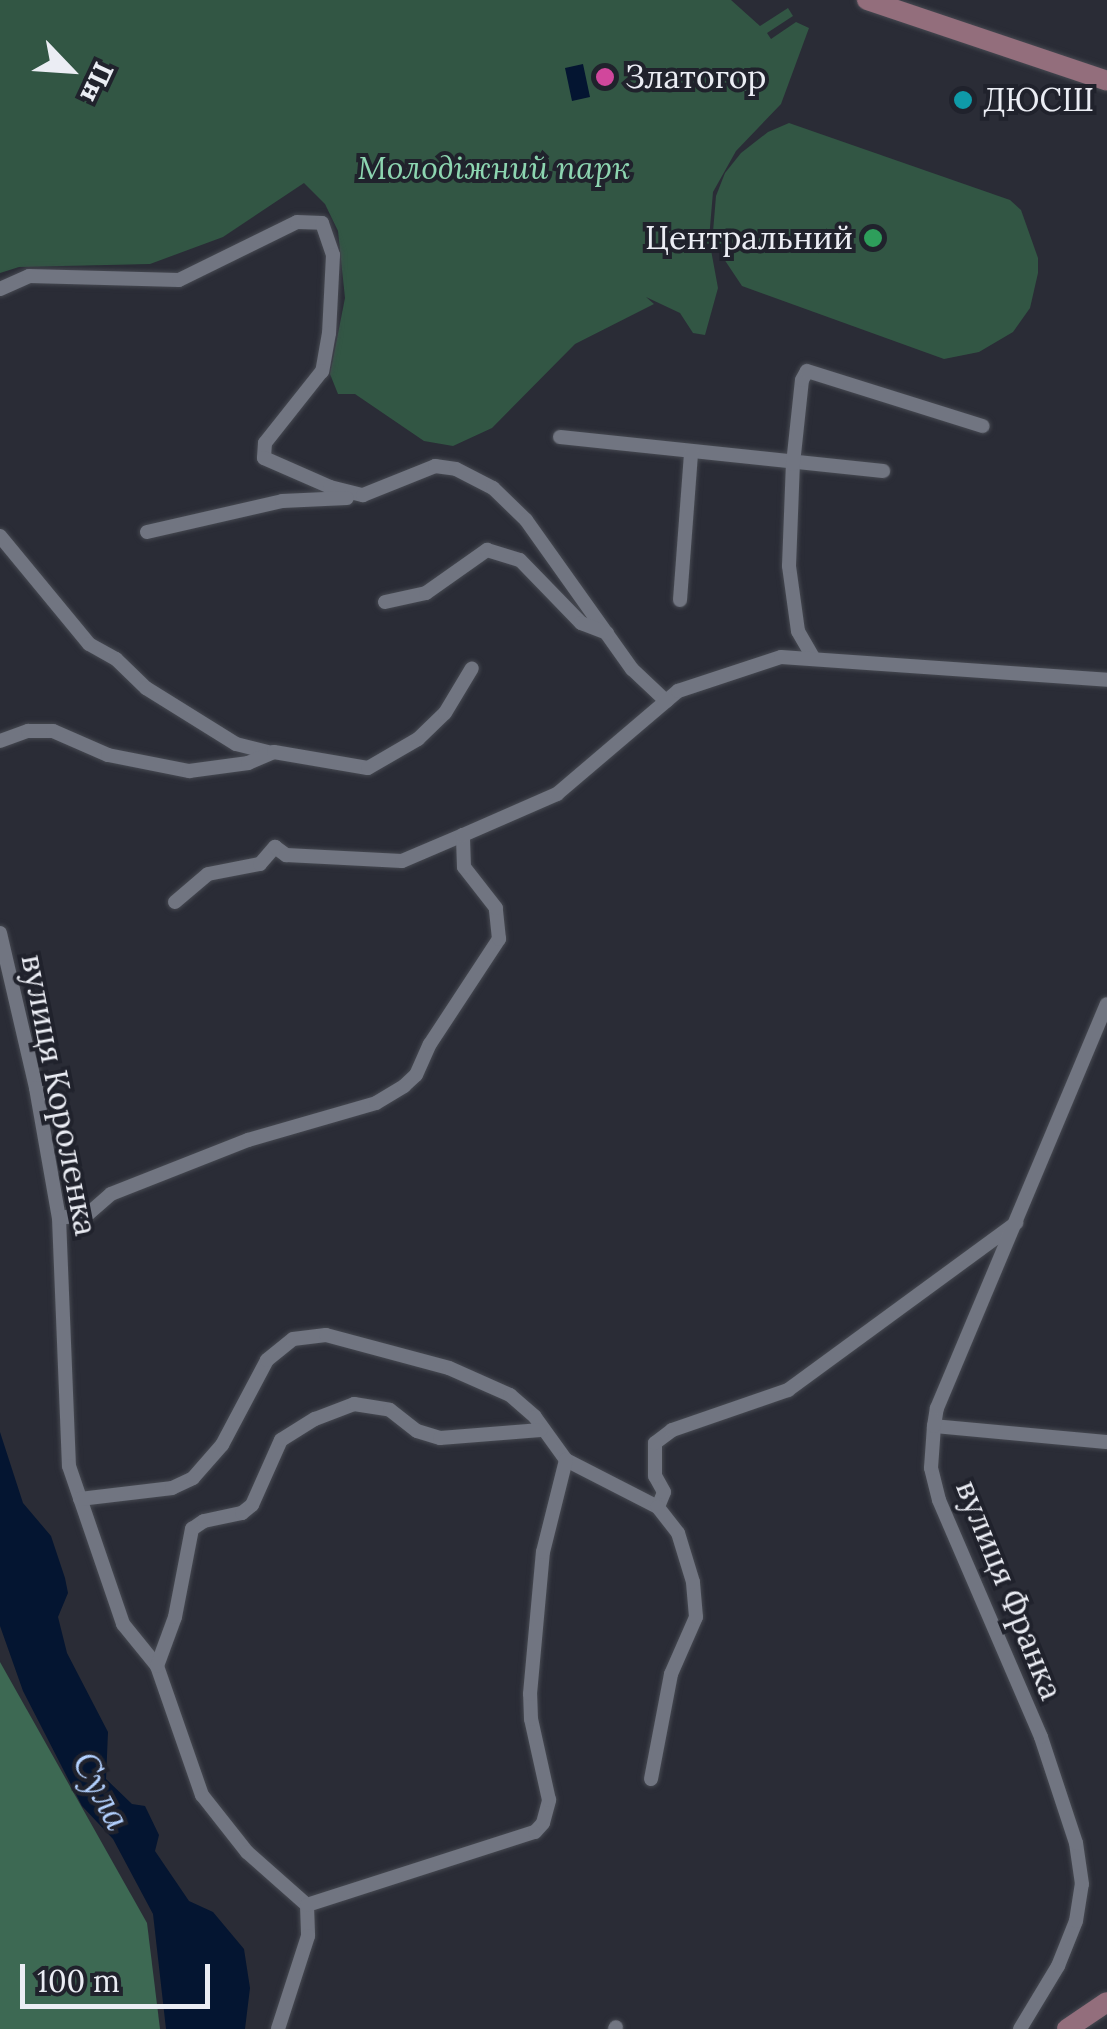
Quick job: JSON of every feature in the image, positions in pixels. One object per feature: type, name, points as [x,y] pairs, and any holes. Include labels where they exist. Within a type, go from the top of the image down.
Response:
[{"type":"main road","points":[[867,0],[1107,81]]},
{"type":"main road","points":[[1067,2029],[1107,2002]]},
{"type":"street","points":[[0,289],[29,276],[179,280],[298,222],[322,223],[333,255],[329,333],[322,371],[265,443],[262,454],[269,463],[363,495]]},
{"type":"street","points":[[814,659],[798,631],[789,566],[792,464],[802,380],[807,371],[983,426]]},
{"type":"street","points":[[560,437],[883,471]]},
{"type":"street","points":[[680,600],[692,452]]},
{"type":"street","points":[[147,532],[282,501],[363,495],[435,466],[456,468],[494,488],[526,520],[632,669],[666,701]]},
{"type":"street","points":[[0,536],[89,644],[116,659],[146,688],[236,744],[368,768],[418,739],[445,713],[472,668]]},
{"type":"street","points":[[385,602],[426,593],[487,550],[520,560],[581,624],[606,633]]},
{"type":"street","points":[[175,902],[208,874],[260,864],[275,847],[286,855],[402,861],[470,828],[557,794],[678,691],[781,657],[1107,680]]},
{"type":"street","points":[[0,741],[28,731],[53,731],[108,755],[189,772],[248,763],[274,752]]},
{"type":"street","points":[[60,1218],[88,1214],[110,1194],[248,1140],[376,1103],[416,1076],[430,1044],[499,939],[496,908],[464,867],[464,834]]},
{"type":"street","name":"вулиця Короленка","points":[[0,933],[36,1088],[60,1218],[69,1466],[123,1624],[157,1666],[172,1698],[189,1762],[214,1813],[246,1852],[307,1904]]},
{"type":"street","name":"вулиця Франка","points":[[1020,2029],[1058,1966],[1076,1921],[1082,1884],[1076,1843],[1041,1737],[939,1500],[931,1468],[934,1426],[937,1408],[1107,1004]]},
{"type":"street","points":[[658,1507],[664,1492],[655,1476],[655,1444],[672,1430],[788,1390],[1016,1223]]},
{"type":"street","points":[[80,1499],[172,1488],[193,1478],[235,1424],[256,1372],[278,1348],[309,1335],[326,1334],[449,1368],[510,1395],[535,1417],[566,1460],[658,1507],[678,1534],[693,1582],[696,1618],[670,1674],[651,1778]]},
{"type":"street","points":[[157,1666],[175,1617],[192,1530],[204,1520],[242,1513],[252,1505],[281,1440],[315,1419],[354,1404],[378,1405],[417,1431],[440,1438],[542,1430]]},
{"type":"street","points":[[934,1426],[1107,1442]]},
{"type":"street","points":[[278,2029],[308,1936],[307,1904],[519,1838],[535,1832],[542,1823],[549,1800],[530,1694],[543,1552],[566,1460]]},
{"type":"green space","name":"Молодіжний парк","points":[[0,0],[731,0],[760,26],[788,8],[793,16],[767,33],[771,39],[796,22],[809,28],[781,104],[736,151],[713,192],[709,239],[718,288],[705,335],[693,333],[680,313],[646,297],[654,304],[575,344],[492,428],[453,446],[424,441],[355,394],[338,394],[330,374],[345,298],[338,231],[325,204],[304,183],[223,237],[150,264],[19,267],[0,273]]},
{"type":"green space","name":"Центральний","points":[[789,123],[1010,200],[1021,210],[1038,258],[1038,273],[1030,308],[1013,332],[979,352],[944,359],[742,286],[718,250],[713,232],[716,196],[725,173],[741,153],[768,132]]},
{"type":"green space","points":[[0,1662],[147,1923],[160,2029],[0,2029]]},
{"type":"water","points":[[583,64],[590,97],[572,101],[565,68]]},
{"type":"water","name":"Сула","points":[[0,1432],[23,1503],[51,1536],[65,1578],[68,1593],[58,1617],[67,1653],[108,1732],[106,1779],[132,1804],[145,1806],[159,1835],[155,1851],[189,1901],[213,1912],[244,1949],[250,1988],[245,2029],[166,2029],[153,1914],[113,1839],[82,1806],[23,1691],[0,1626]]},
{"type":"place","name":"Златогор","points":[[605,77]]},
{"type":"place","name":"ДЮСШ","points":[[963,100]]},
{"type":"place","name":"Центральний","points":[[873,238]]}]
